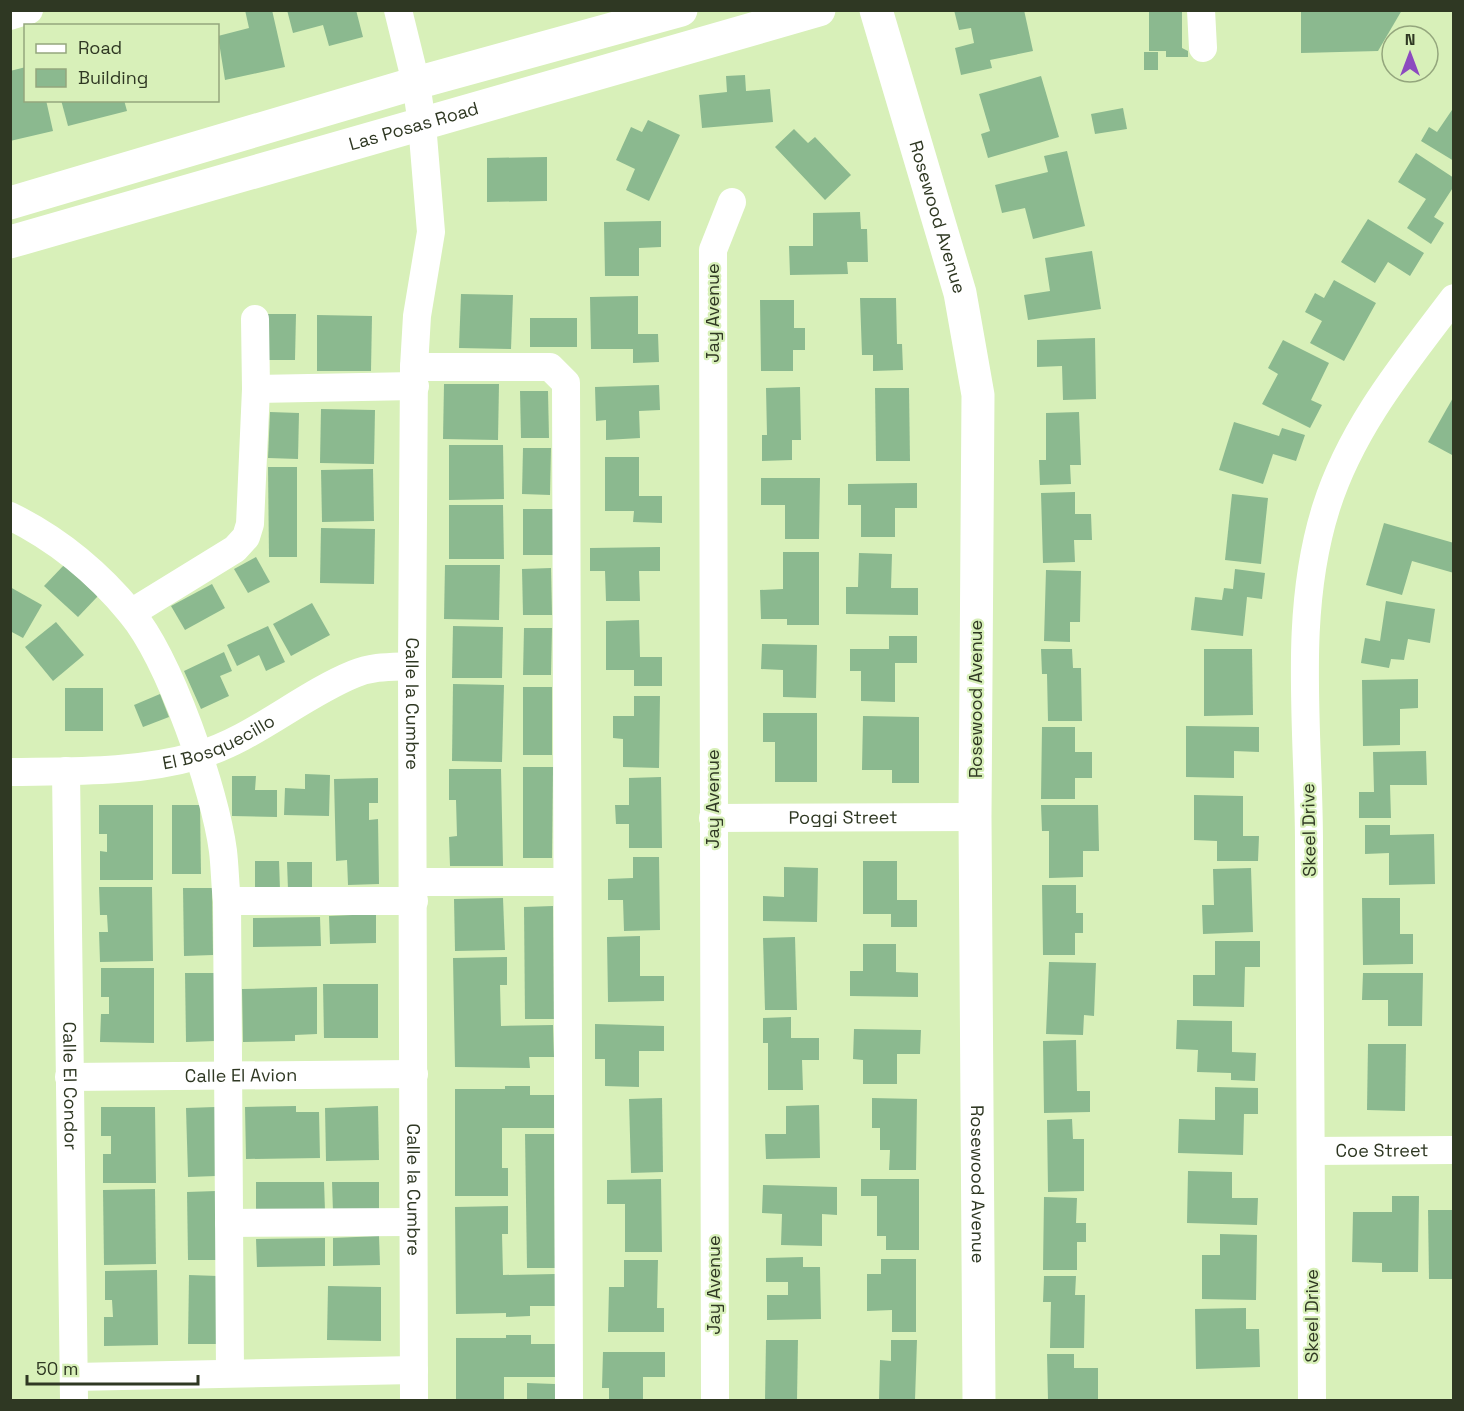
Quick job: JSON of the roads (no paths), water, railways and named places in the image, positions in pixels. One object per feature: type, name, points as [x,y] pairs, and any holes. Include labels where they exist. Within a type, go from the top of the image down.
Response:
[{"type":"main road","points":[[10,203],[416,83],[681,10]]},
{"type":"main road","name":"Las Posas Road","points":[[10,242],[819,10]]},
{"type":"main road","name":"Rosewood Avenue","points":[[876,10],[960,293],[978,395],[975,816],[979,1401]]},
{"type":"street","points":[[10,16],[29,10]]},
{"type":"street","name":"Calle la Cumbre","points":[[398,10],[416,83],[422,124],[431,232],[417,316],[415,377],[412,666],[414,1401]]},
{"type":"street","points":[[1201,10],[1203,48]]},
{"type":"street","name":"Jay Avenue","points":[[715,1401],[713,250],[732,202]]},
{"type":"street","name":"Skeel Drive","points":[[1312,1401],[1309,778],[1305,650],[1307,599],[1314,553],[1326,507],[1342,464],[1371,411],[1454,298]]},
{"type":"street","points":[[131,613],[236,549],[246,537],[250,524],[256,389],[255,319]]},
{"type":"street","points":[[256,389],[550,367],[566,383],[569,1401]]},
{"type":"street","points":[[10,516],[69,551],[131,613],[146,635],[172,687],[213,806],[223,850],[227,901],[226,1077],[230,1373]]},
{"type":"street","name":"El Bosquecillo","points":[[10,772],[144,766],[197,756],[240,737],[353,674],[375,668],[412,666]]},
{"type":"street","name":"Calle El Condor","points":[[66,771],[74,1389]]},
{"type":"street","name":"Poggi Street","points":[[713,818],[975,816]]},
{"type":"street","points":[[227,901],[566,882]]},
{"type":"street","name":"Calle El Avion","points":[[69,1077],[414,1074]]},
{"type":"street","name":"Coe Street","points":[[1312,1151],[1454,1150]]},
{"type":"street","points":[[229,1223],[413,1222]]},
{"type":"street","points":[[74,1389],[230,1373],[414,1370]]}]
